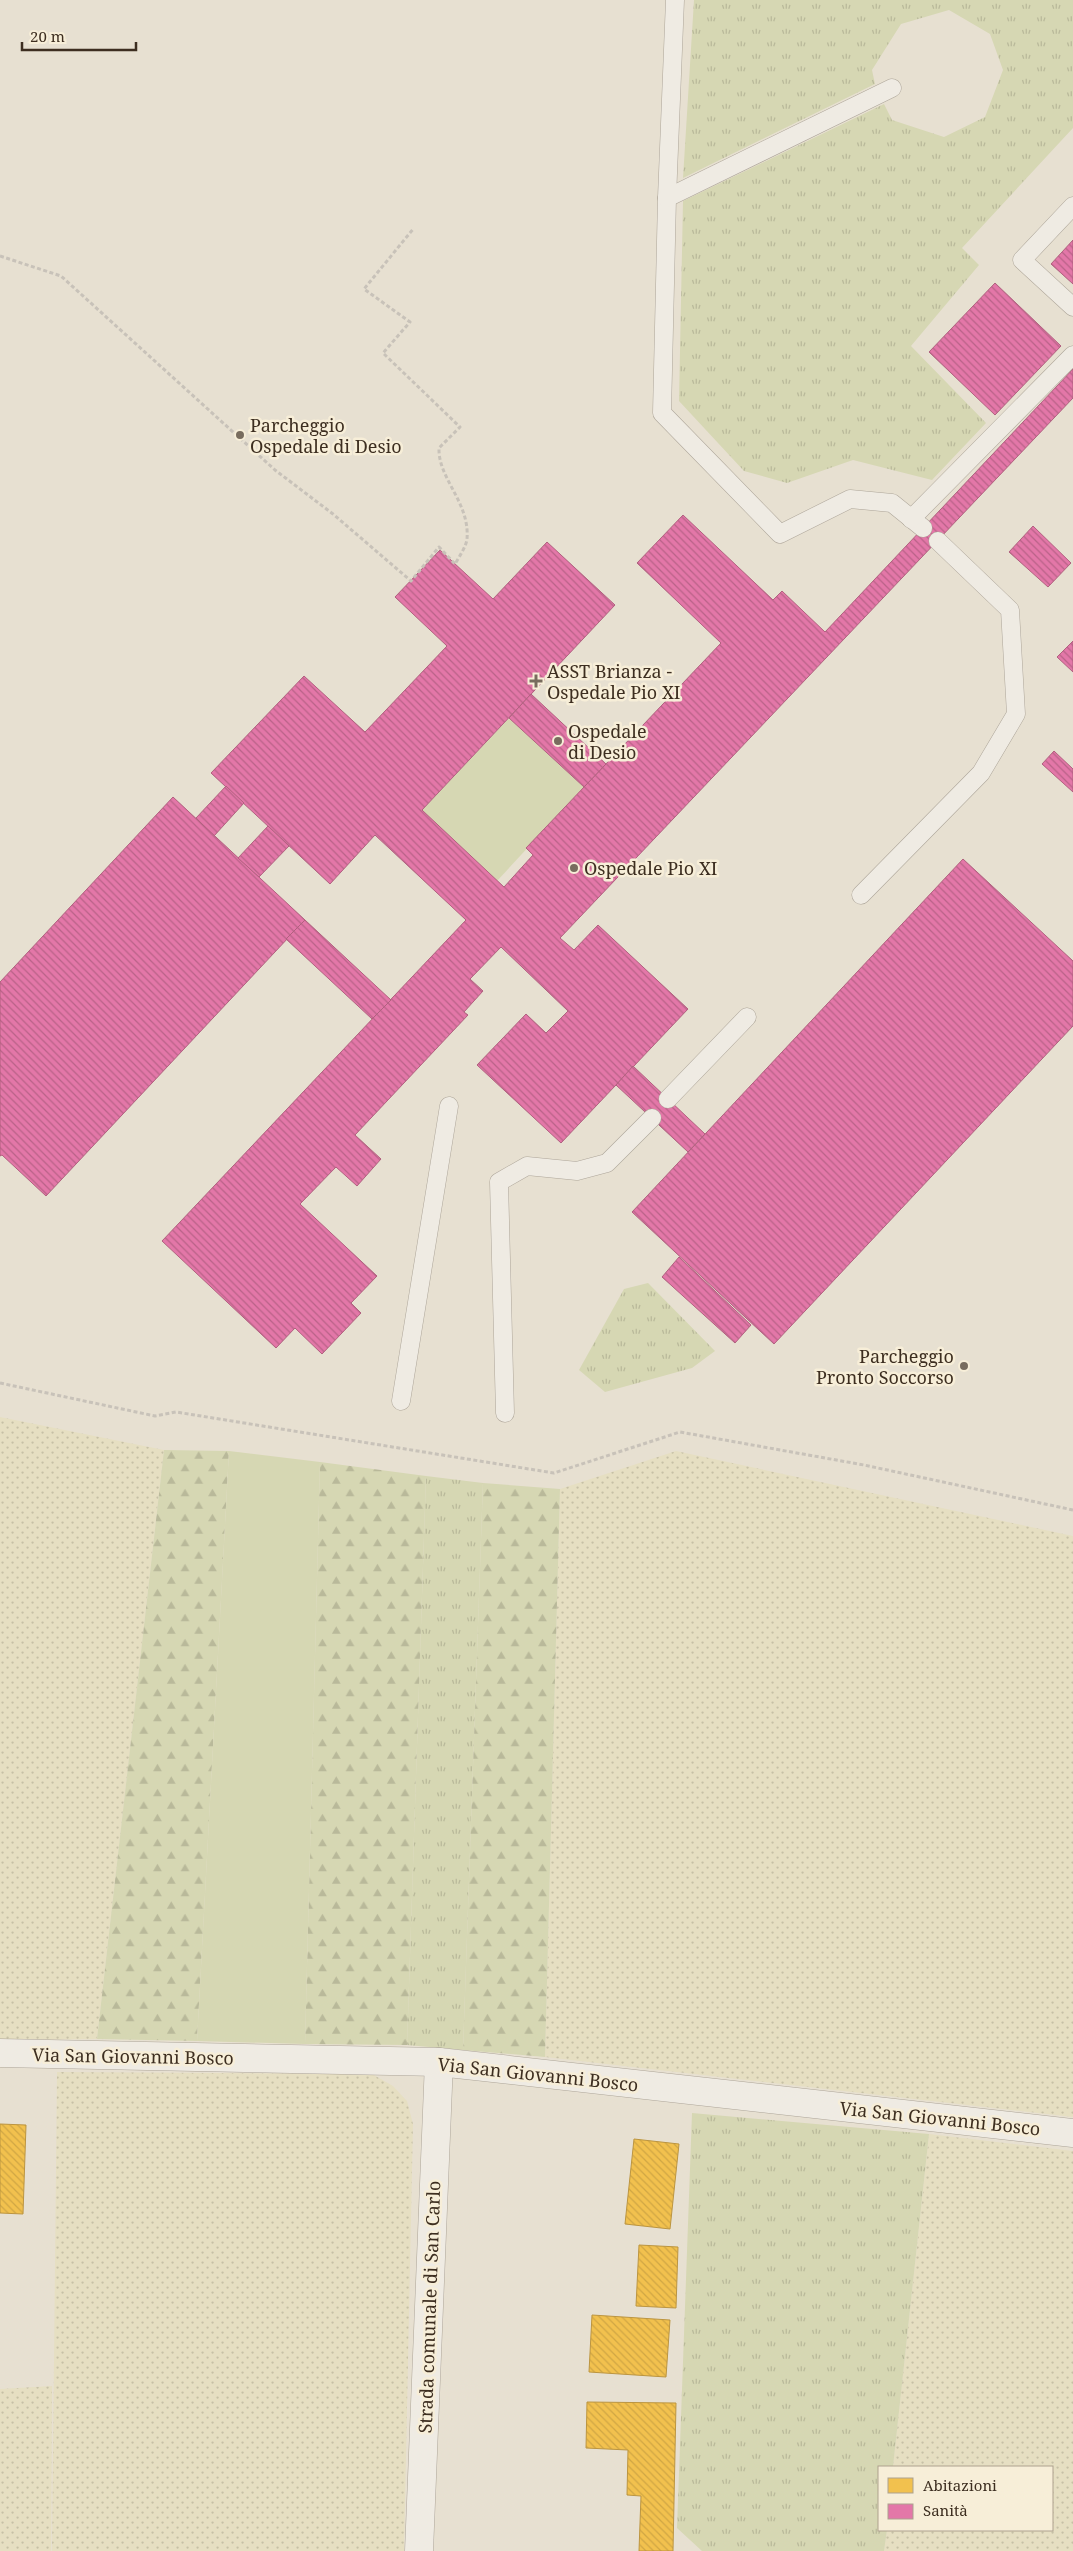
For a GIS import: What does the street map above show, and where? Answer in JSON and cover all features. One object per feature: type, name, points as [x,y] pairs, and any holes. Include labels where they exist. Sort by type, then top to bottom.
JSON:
[{"type":"street","name":"Via San Giovanni Bosco","points":[[0,2053],[439,2062],[1073,2133]]},
{"type":"street","name":"Strada comunale di San Carlo","points":[[419,2551],[439,2062]]},
{"type":"lane","points":[[675,0],[667,198],[662,413],[780,534],[850,499],[892,503],[917,523],[1073,355]]},
{"type":"lane","points":[[667,198],[892,88]]},
{"type":"lane","points":[[1073,206],[1022,260],[1073,307]]},
{"type":"lane","points":[[861,895],[981,773],[1016,714],[1010,610],[938,542]]},
{"type":"lane","points":[[668,1099],[747,1017]]},
{"type":"lane","points":[[401,1401],[449,1106]]},
{"type":"lane","points":[[505,1413],[499,1182],[527,1166],[577,1170],[607,1163],[652,1118]]},
{"type":"path","points":[[0,256],[61,276],[275,470],[333,514],[411,581],[439,547],[455,564],[467,541],[464,513],[438,460],[438,448],[460,427],[383,353],[410,322],[364,289],[414,228]]},
{"type":"path","points":[[0,1384],[155,1416],[176,1412],[554,1473],[680,1432],[864,1465],[1073,1510]]},
{"type":"shaded area","points":[[0,1417],[164,1450],[97,2039],[0,2040]]},
{"type":"shaded area","points":[[676,1451],[1073,1536],[1073,2117],[545,2057],[560,1489]]},
{"type":"shaded area","points":[[57,2072],[372,2074],[393,2086],[407,2101],[413,2124],[404,2551],[52,2551]]},
{"type":"shaded area","points":[[929,2134],[1073,2151],[1073,2551],[884,2551],[887,2531],[1053,2531],[1053,2466],[893,2466]]},
{"type":"shaded area","points":[[52,2386],[51,2551],[0,2551],[0,2389]]},
{"type":"green space","points":[[694,0],[1073,0],[1073,128],[962,248],[979,265],[911,346],[986,423],[932,480],[853,460],[787,483],[744,471],[679,401],[683,201],[884,104],[892,120],[944,137],[985,117],[1003,70],[990,34],[949,10],[901,24],[872,70],[875,84],[683,178]]},
{"type":"green space","points":[[509,718],[584,787],[497,881],[422,810]]},
{"type":"green space","points":[[648,1283],[715,1351],[692,1368],[605,1392],[579,1370],[624,1289]]},
{"type":"green space","points":[[164,1450],[229,1451],[197,2041],[97,2039]]},
{"type":"green space","points":[[229,1451],[320,1462],[305,2044],[197,2041]]},
{"type":"green space","points":[[320,1462],[426,1476],[407,2045],[305,2044]]},
{"type":"green space","points":[[426,1476],[483,1483],[463,2050],[407,2045]]},
{"type":"green space","points":[[483,1483],[560,1489],[545,2057],[463,2050]]},
{"type":"green space","points":[[692,2113],[929,2134],[893,2466],[878,2466],[878,2531],[887,2531],[884,2551],[702,2551],[677,2528]]},
{"type":"building: Abitazioni","points":[[0,2124],[26,2125],[23,2214],[0,2213]]},
{"type":"building: Abitazioni","points":[[634,2139],[679,2144],[670,2229],[625,2224]]},
{"type":"building: Abitazioni","points":[[639,2245],[678,2247],[676,2308],[636,2306]]},
{"type":"building: Abitazioni","points":[[592,2315],[670,2320],[666,2377],[589,2372]]},
{"type":"building: Abitazioni","points":[[587,2402],[676,2403],[673,2551],[639,2551],[641,2496],[627,2495],[628,2450],[586,2448]]},
{"type":"building: Sanità","points":[[1073,240],[1073,284],[1051,264]]},
{"type":"building: Sanità","points":[[995,283],[1061,346],[995,415],[929,352]]},
{"type":"building: Sanità","name":"Ospedale Pio XI","points":[[1073,369],[1073,398],[560,938],[574,950],[598,925],[688,1009],[561,1143],[477,1065],[526,1014],[546,1033],[568,1011],[501,947],[470,979],[483,991],[464,1012],[468,1015],[355,1135],[381,1159],[357,1186],[336,1167],[300,1204],[377,1276],[351,1303],[361,1313],[322,1354],[295,1328],[276,1348],[162,1241],[466,920],[375,835],[330,884],[211,773],[304,676],[365,732],[447,646],[395,597],[440,550],[493,599],[547,542],[615,605],[422,810],[504,887],[533,855],[526,848],[721,643],[637,563],[683,515],[773,600],[782,591],[825,632]]},
{"type":"building: Sanità","points":[[1033,526],[1071,563],[1048,587],[1009,552]]},
{"type":"building: Sanità","points":[[1073,641],[1073,672],[1057,657]]},
{"type":"building: Sanità","name":"Ospedale di Desio","points":[[531,694],[606,764],[584,787],[509,718]]},
{"type":"building: Sanità","points":[[1054,751],[1073,769],[1073,792],[1042,764]]},
{"type":"building: Sanità","points":[[226,786],[244,803],[214,836],[196,818]]},
{"type":"building: Sanità","points":[[173,797],[305,920],[46,1196],[2,1155],[0,1156],[0,982]]},
{"type":"building: Sanità","points":[[268,826],[289,846],[259,877],[238,858]]},
{"type":"building: Sanità","points":[[963,859],[1073,961],[1073,1026],[774,1344],[632,1212]]},
{"type":"building: Sanità","points":[[305,920],[391,1000],[372,1019],[286,939]]},
{"type":"building: Sanità","points":[[633,1066],[705,1134],[688,1152],[616,1085]]},
{"type":"building: Sanità","points":[[679,1257],[751,1325],[735,1343],[662,1277]]},
{"type":"place","name":"Parcheggio Ospedale di Desio","points":[[240,435]]},
{"type":"place","name":"ASST Brianza - Ospedale Pio XI","points":[[536,681]]},
{"type":"place","name":"Ospedale di Desio","points":[[558,741]]},
{"type":"place","name":"Ospedale Pio XI","points":[[574,868]]},
{"type":"place","name":"Parcheggio Pronto Soccorso","points":[[964,1366]]}]
